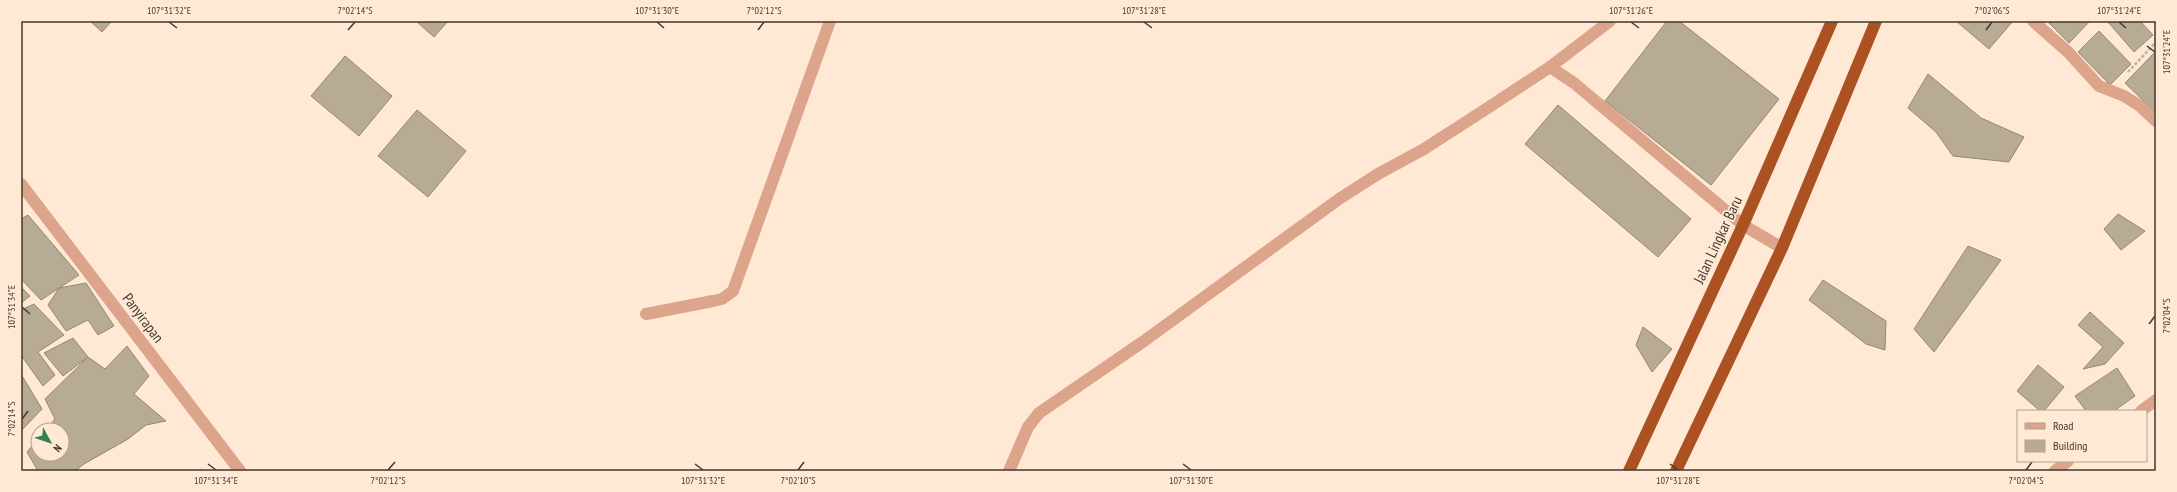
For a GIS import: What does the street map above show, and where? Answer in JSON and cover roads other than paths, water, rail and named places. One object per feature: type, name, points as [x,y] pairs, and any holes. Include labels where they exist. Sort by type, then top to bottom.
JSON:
[{"type":"highway","name":"Jalan Lingkar Baru","points":[[1629,471],[1743,225],[1832,21]]},
{"type":"highway","points":[[1676,471],[1782,248],[1876,21]]},
{"type":"street","points":[[646,314],[722,299],[733,292],[830,21]]},
{"type":"street","points":[[1009,471],[1028,427],[1039,413],[1144,341],[1339,199],[1378,174],[1424,149],[1550,68],[1610,21]]},
{"type":"street","points":[[2033,21],[2068,52],[2099,86],[2124,96],[2140,106],[2156,121]]},
{"type":"street","points":[[1550,68],[1574,83],[1743,225],[1782,248]]},
{"type":"street","name":"Panyirapan","points":[[21,184],[240,471]]},
{"type":"street","points":[[2142,410],[2156,400]]},
{"type":"street","points":[[2055,471],[2067,462]]}]
